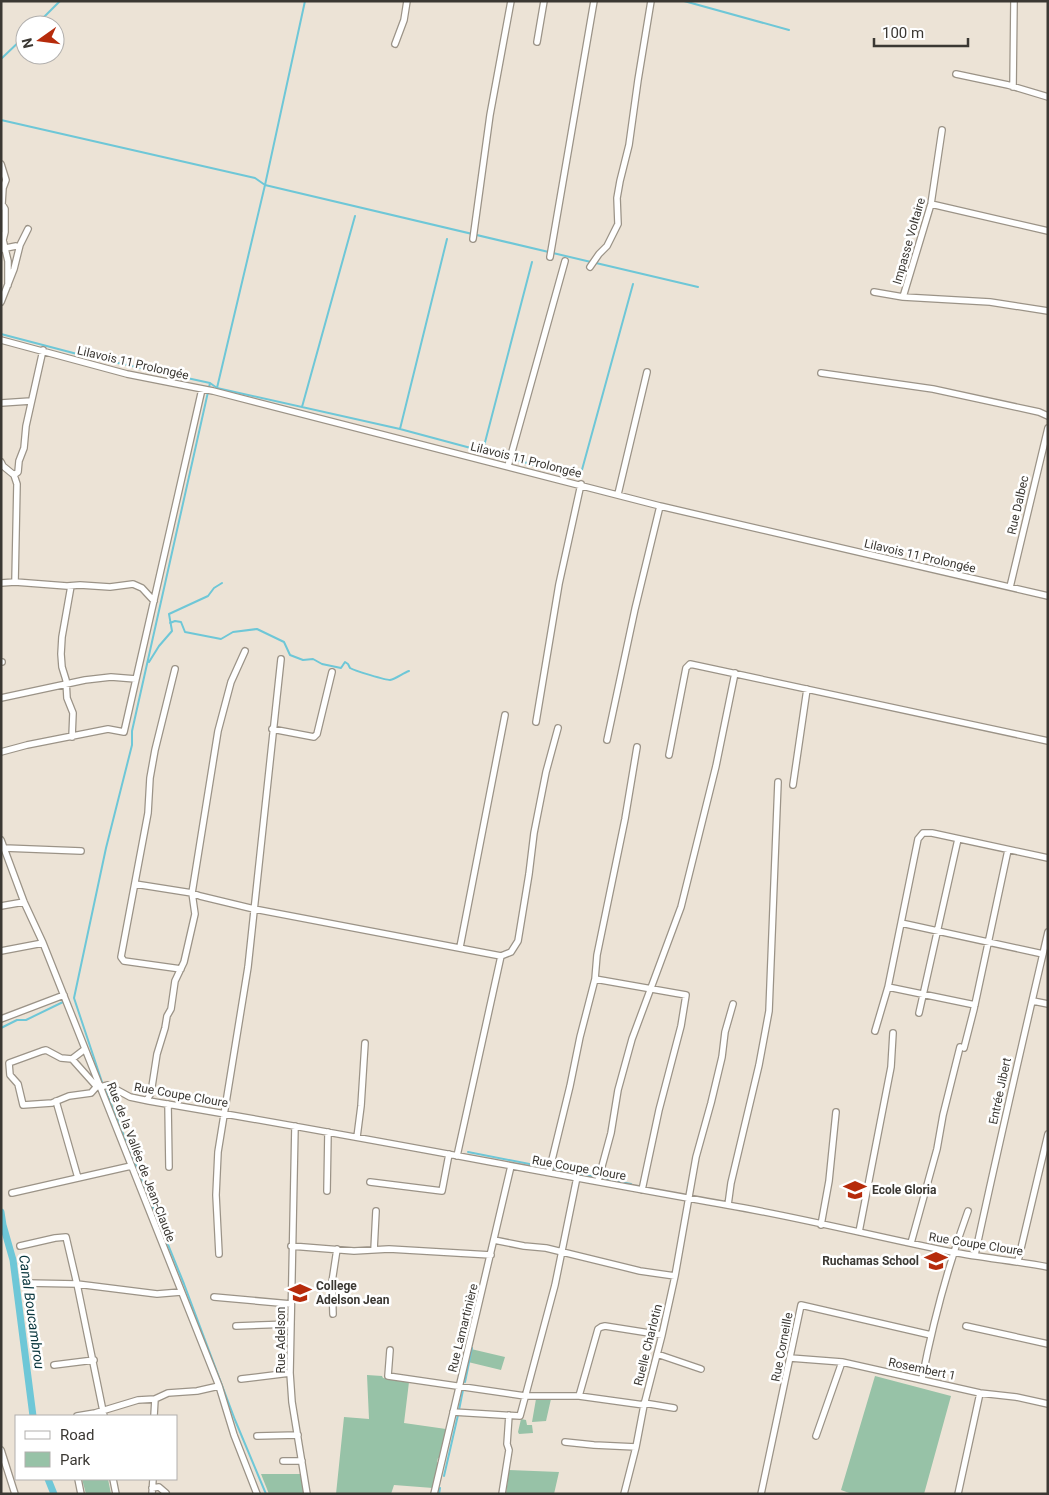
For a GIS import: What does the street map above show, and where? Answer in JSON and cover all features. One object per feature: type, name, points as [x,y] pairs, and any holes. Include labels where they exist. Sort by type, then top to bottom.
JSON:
[{"type":"street","points":[[395,44],[404,20],[408,1]]},
{"type":"street","points":[[473,239],[490,115],[510,1]]},
{"type":"street","points":[[537,42],[544,1]]},
{"type":"street","points":[[550,257],[594,1]]},
{"type":"street","points":[[590,266],[607,246],[618,224],[620,181],[629,145],[651,1]]},
{"type":"street","points":[[1013,87],[1014,1]]},
{"type":"street","points":[[956,74],[1048,97]]},
{"type":"street","name":"Impasse Voltaire","points":[[903,297],[931,204],[942,130]]},
{"type":"street","points":[[1,164],[6,180],[2,195],[5,232],[3,249],[8,261],[8,285]]},
{"type":"street","points":[[931,204],[1048,232]]},
{"type":"street","points":[[1,302],[19,248],[28,229]]},
{"type":"street","points":[[3,249],[16,246],[19,248]]},
{"type":"street","points":[[508,466],[565,261]]},
{"type":"street","points":[[874,292],[903,297],[990,302],[1048,311]]},
{"type":"street","name":"Lilavois 11 Prolongée","points":[[1,340],[127,374],[213,391],[581,484],[660,506],[1047,596]]},
{"type":"street","points":[[14,475],[18,472],[18,461],[24,448],[26,426],[43,350]]},
{"type":"street","points":[[618,494],[647,372]]},
{"type":"street","points":[[821,373],[933,389],[1039,412],[1048,416]]},
{"type":"street","points":[[1,752],[26,745],[108,729],[124,732],[202,389]]},
{"type":"street","points":[[1,403],[31,401]]},
{"type":"street","name":"Rue Dalbec","points":[[1010,587],[1048,428]]},
{"type":"street","points":[[1,462],[14,475],[17,484],[16,582]]},
{"type":"street","points":[[536,722],[559,584],[581,484]]},
{"type":"street","points":[[607,740],[660,506]]},
{"type":"street","points":[[1,583],[16,582],[110,587],[132,584],[142,588],[154,601]]},
{"type":"street","points":[[71,586],[61,654],[67,698],[73,713],[72,737]]},
{"type":"street","points":[[1047,596],[1048,588]]},
{"type":"street","points":[[147,1100],[151,1094],[157,1054],[167,1016],[171,1009],[175,981],[181,969],[195,914],[192,893],[218,731],[231,682],[245,651]]},
{"type":"street","points":[[219,1254],[216,1195],[218,1152],[248,967],[280,659]]},
{"type":"street","points":[[669,755],[687,666],[694,664],[1048,741]]},
{"type":"street","points":[[175,669],[155,750],[150,778],[148,813],[122,959],[152,966],[181,969]]},
{"type":"street","points":[[272,729],[314,736],[317,734],[332,672]]},
{"type":"street","points":[[598,1181],[611,1133],[620,1082],[632,1039],[681,907],[716,766],[735,673]]},
{"type":"street","points":[[1,698],[99,678],[136,679]]},
{"type":"street","points":[[793,785],[807,689]]},
{"type":"street","points":[[460,947],[505,714]]},
{"type":"street","points":[[135,884],[192,893],[254,909],[501,956],[511,952],[518,941],[536,824],[546,772],[558,728]]},
{"type":"street","points":[[549,1172],[595,979],[597,955],[625,819],[637,747]]},
{"type":"street","points":[[728,1205],[731,1183],[760,1065],[769,1012],[778,782]]},
{"type":"street","points":[[875,1031],[888,987],[906,894],[918,840],[921,835],[932,833],[1048,858]]},
{"type":"street","points":[[919,1012],[958,838]]},
{"type":"street","name":"Rue de la Vallée de Jean-Claude","points":[[1,840],[24,902],[43,943],[101,1086],[218,1386],[257,1494]]},
{"type":"street","points":[[4,848],[81,851]]},
{"type":"street","points":[[911,1243],[937,1149],[943,1115],[975,1005],[1008,850]]},
{"type":"street","points":[[1,906],[24,902]]},
{"type":"street","points":[[901,923],[1043,954]]},
{"type":"street","name":"Entrée Jibert","points":[[975,1255],[1017,1061],[1048,932]]},
{"type":"street","points":[[1,951],[43,943]]},
{"type":"street","points":[[457,1156],[501,956]]},
{"type":"street","points":[[595,979],[650,990],[686,994],[681,1026],[659,1110],[642,1190]]},
{"type":"street","points":[[888,987],[975,1005]]},
{"type":"street","points":[[1,1018],[64,995]]},
{"type":"street","points":[[1033,1000],[1048,1004]]},
{"type":"street","name":"Ruelle Charlotin","points":[[624,1494],[675,1276],[696,1157],[711,1103],[722,1057],[725,1032],[733,1004]]},
{"type":"street","points":[[858,1232],[891,1067],[893,1033]]},
{"type":"street","points":[[357,1137],[362,1106],[365,1043]]},
{"type":"street","points":[[72,1059],[85,1049]]},
{"type":"street","points":[[46,1050],[54,1056],[72,1059],[101,1086],[91,1093],[69,1096],[39,1105],[23,1105],[18,1084],[10,1075],[9,1063],[46,1050]]},
{"type":"street","name":"Rue Coupe Cloure","points":[[101,1086],[130,1097],[577,1177],[689,1200],[728,1205],[953,1252],[1048,1267]]},
{"type":"street","points":[[56,1101],[78,1178]]},
{"type":"street","points":[[168,1104],[170,1167]]},
{"type":"street","points":[[821,1225],[829,1182],[836,1112]]},
{"type":"street","name":"Rue Adelson","points":[[295,1126],[291,1246],[290,1373],[292,1402],[307,1494]]},
{"type":"street","points":[[328,1132],[328,1191]]},
{"type":"street","points":[[1018,1261],[1048,1134]]},
{"type":"street","points":[[370,1182],[442,1191],[449,1154]]},
{"type":"street","points":[[12,1194],[132,1166]]},
{"type":"street","name":"Rue Lamartinière","points":[[434,1494],[457,1413],[459,1386],[511,1166]]},
{"type":"street","points":[[457,1413],[520,1416],[556,1286],[577,1177]]},
{"type":"street","points":[[374,1250],[376,1211]]},
{"type":"street","points":[[922,1379],[931,1335],[953,1252],[968,1211]]},
{"type":"street","points":[[20,1246],[66,1237],[94,1360],[104,1414]]},
{"type":"street","points":[[494,1240],[546,1248],[640,1271],[675,1276]]},
{"type":"street","points":[[291,1246],[337,1250],[388,1249],[491,1255]]},
{"type":"street","points":[[333,1314],[332,1282],[337,1250]]},
{"type":"street","points":[[26,1282],[77,1284],[157,1294],[181,1292]]},
{"type":"street","points":[[214,1297],[291,1304]]},
{"type":"street","name":"Rue Corneille","points":[[761,1494],[800,1305],[931,1335]]},
{"type":"street","points":[[236,1326],[291,1324]]},
{"type":"street","points":[[579,1396],[588,1361],[601,1326],[662,1335]]},
{"type":"street","points":[[966,1326],[1048,1344]]},
{"type":"street","points":[[390,1350],[388,1376],[526,1396],[579,1396],[674,1408]]},
{"type":"street","points":[[657,1354],[701,1369]]},
{"type":"street","name":"Rosembert 1","points":[[790,1358],[842,1362],[980,1393],[1016,1397],[1048,1404]]},
{"type":"street","points":[[54,1365],[94,1360]]},
{"type":"street","points":[[816,1436],[842,1362]]},
{"type":"street","points":[[241,1379],[290,1373]]},
{"type":"street","points":[[90,1415],[104,1414],[138,1400],[155,1399],[168,1393],[197,1391],[218,1386]]},
{"type":"street","points":[[958,1494],[980,1393]]},
{"type":"street","points":[[154,1415],[155,1399]]},
{"type":"street","points":[[502,1494],[509,1450],[507,1444],[509,1415]]},
{"type":"street","points":[[257,1436],[298,1436]]},
{"type":"street","points":[[565,1442],[636,1447]]},
{"type":"street","points":[[1,1450],[15,1494]]},
{"type":"street","points":[[283,1460],[302,1461]]},
{"type":"street","points":[[78,1480],[81,1494]]},
{"type":"street","points":[[113,1480],[116,1494]]},
{"type":"street","points":[[152,1491],[159,1487],[166,1493]]},
{"type":"green space","points":[[471,1349],[505,1357],[501,1370],[468,1362]]},
{"type":"green space","points":[[367,1375],[409,1382],[404,1423],[446,1429],[440,1458],[438,1458],[437,1462],[439,1463],[433,1488],[394,1485],[391,1494],[336,1494],[344,1417],[369,1419]]},
{"type":"green space","points":[[875,1376],[951,1396],[924,1494],[852,1494],[841,1490]]},
{"type":"green space","points":[[536,1399],[551,1399],[546,1421],[532,1422]]},
{"type":"green space","points":[[521,1419],[526,1420],[527,1425],[532,1425],[533,1433],[519,1434]]},
{"type":"green space","points":[[509,1470],[559,1472],[554,1494],[506,1494]]},
{"type":"green space","points":[[261,1474],[301,1474],[304,1494],[269,1494]]},
{"type":"green space","points":[[82,1480],[108,1480],[111,1494],[86,1494]]},
{"type":"waterway","points":[[46,15],[60,1]]},
{"type":"waterway","points":[[217,388],[265,185],[305,1]]},
{"type":"waterway","points":[[684,1],[789,30]]},
{"type":"waterway","points":[[1,59],[15,46]]},
{"type":"waterway","points":[[1,120],[255,178],[265,185],[591,262]]},
{"type":"waterway","points":[[302,407],[355,216]]},
{"type":"waterway","points":[[400,429],[447,239]]},
{"type":"waterway","points":[[483,450],[532,262]]},
{"type":"waterway","points":[[596,263],[698,287]]},
{"type":"waterway","points":[[512,459],[580,477],[633,284]]},
{"type":"waterway","points":[[1,334],[81,355],[210,383],[217,388],[400,429],[508,458]]},
{"type":"waterway","points":[[210,383],[132,731],[132,745],[106,848],[74,998],[102,1082],[266,1494]]},
{"type":"waterway","points":[[149,662],[159,646],[172,631],[169,614],[208,596],[214,588],[222,583]]},
{"type":"waterway","points":[[170,623],[175,621],[181,622],[185,632],[221,639],[233,632],[257,629],[284,642],[290,655],[303,660],[313,659],[322,664],[341,668],[345,662],[350,668],[387,680],[409,671]]},
{"type":"waterway","points":[[1,1028],[17,1020],[26,1020],[63,1002]]},
{"type":"waterway","points":[[468,1152],[631,1184]]},
{"type":"waterway","name":"Canal Boucambrou","points":[[1,1212],[13,1260],[33,1415]]},
{"type":"waterway","points":[[465,1382],[472,1348]]},
{"type":"waterway","points":[[459,1410],[463,1390]]},
{"type":"waterway","points":[[444,1476],[458,1415]]},
{"type":"waterway","name":"Canal Boucambrou","points":[[48,1480],[54,1494]]},
{"type":"waterway","points":[[439,1494],[440,1488]]},
{"type":"place","name":"Ecole Gloria","points":[[855,1190]]},
{"type":"place","name":"Ruchamas School","points":[[936,1261]]},
{"type":"place","name":"College Adelson Jean","points":[[300,1293]]}]
